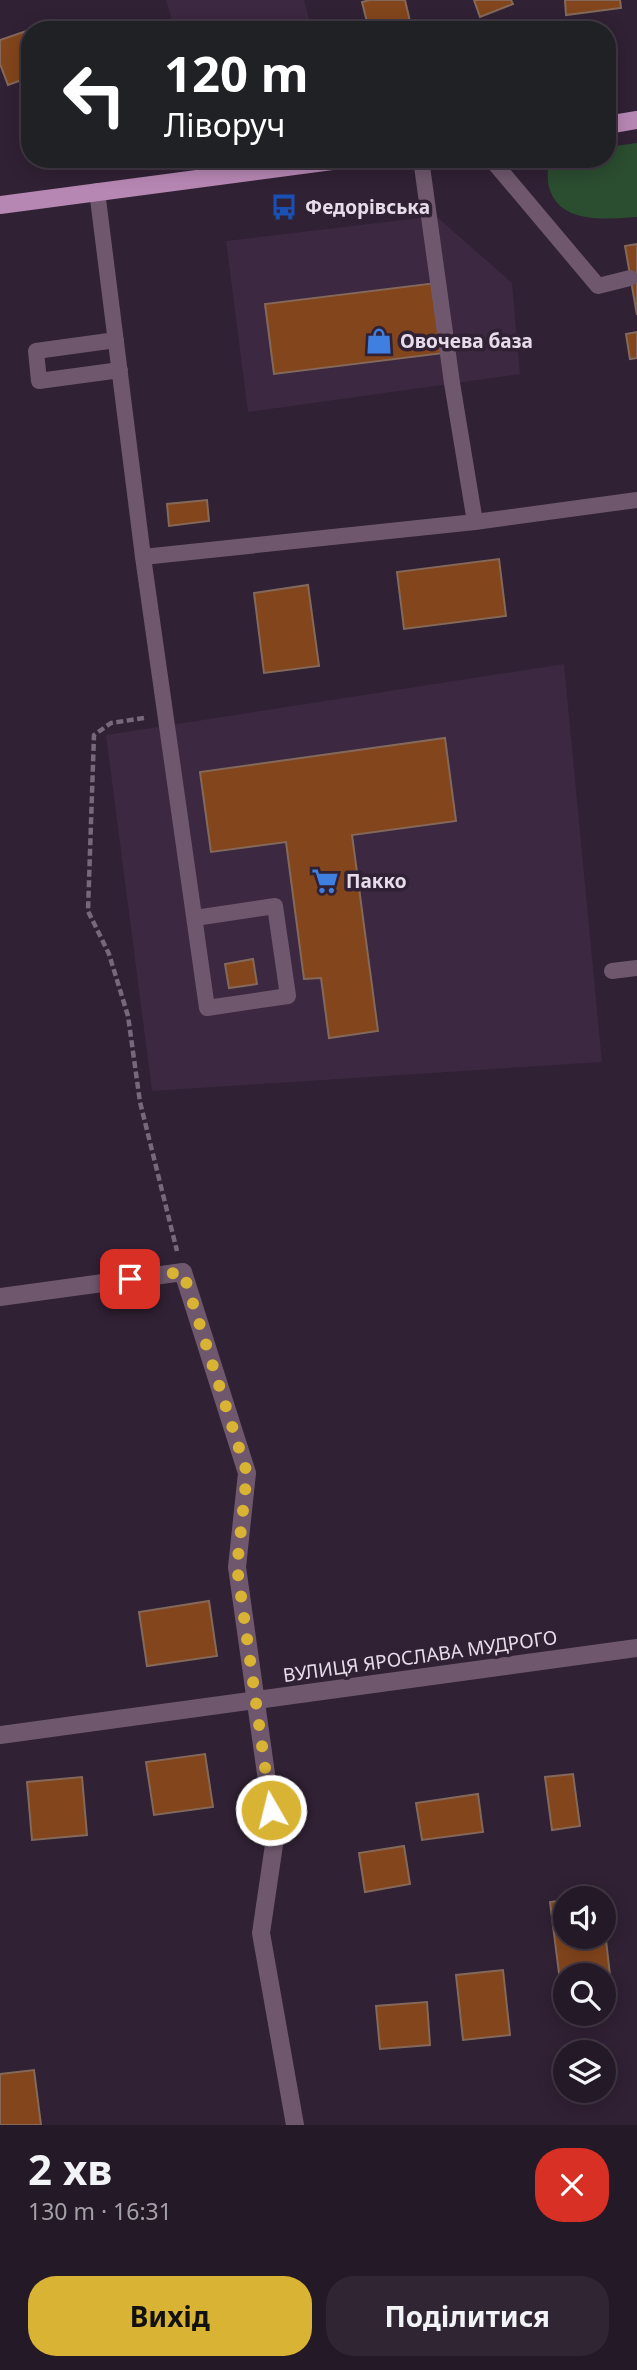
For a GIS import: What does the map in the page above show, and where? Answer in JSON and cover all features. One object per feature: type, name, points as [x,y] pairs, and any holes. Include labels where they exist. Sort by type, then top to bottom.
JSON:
[{"type":"main road","points":[[616,123],[637,120]]},
{"type":"main road","points":[[0,205],[97,191],[211,168]]},
{"type":"street","points":[[0,1297],[183,1272],[247,1473],[237,1567],[275,1838],[261,1933],[295,2125]]},
{"type":"street","name":"ВУЛИЦЯ ЯРОСЛАВА МУДРОГО","points":[[0,1735],[637,1648]]},
{"type":"lane","points":[[422,168],[452,383],[475,522]]},
{"type":"lane","points":[[499,168],[598,286],[630,278]]},
{"type":"lane","points":[[97,191],[143,557],[207,1008],[288,996],[275,906],[195,918]]},
{"type":"lane","points":[[116,340],[36,351],[39,381],[120,370]]},
{"type":"lane","points":[[143,557],[475,522],[637,500]]},
{"type":"lane","points":[[612,971],[637,968]]},
{"type":"path","points":[[165,715],[111,723],[94,735],[89,911],[109,954],[128,1016],[140,1102],[183,1272]]},
{"type":"shaded area","points":[[166,0],[304,0],[310,21],[172,21]]},
{"type":"shaded area","points":[[436,216],[512,283],[520,374],[248,412],[226,241]]},
{"type":"shaded area","points":[[564,664],[602,1062],[152,1091],[106,735]]},
{"type":"green space","points":[[637,143],[637,217],[586,217],[563,208],[554,199],[549,187],[548,168],[616,168],[616,146]]},
{"type":"building","points":[[405,0],[410,21],[367,21],[362,2]]},
{"type":"building","points":[[474,0],[511,0],[513,4],[480,17]]},
{"type":"building","points":[[565,0],[620,0],[621,8],[566,15]]},
{"type":"building","points":[[21,33],[21,80],[8,85],[0,64],[0,40]]},
{"type":"building","points":[[637,244],[637,315],[625,246]]},
{"type":"building","points":[[436,283],[444,353],[274,374],[265,304]]},
{"type":"building","points":[[637,332],[637,358],[630,359],[626,334]]},
{"type":"building","points":[[207,500],[209,521],[169,526],[167,504]]},
{"type":"building","points":[[499,559],[506,616],[404,629],[397,572]]},
{"type":"building","points":[[308,585],[319,666],[264,673],[254,593]]},
{"type":"building","name":"Пакко","points":[[445,738],[456,821],[352,835],[378,1031],[329,1038],[321,978],[304,979],[286,842],[211,852],[200,772]]},
{"type":"building","points":[[253,959],[257,984],[229,988],[225,964]]},
{"type":"building","points":[[209,1601],[217,1656],[147,1666],[139,1612]]},
{"type":"building","points":[[205,1754],[213,1807],[154,1815],[146,1762]]},
{"type":"building","points":[[573,1774],[580,1826],[552,1830],[545,1777]]},
{"type":"building","points":[[82,1777],[87,1835],[32,1840],[27,1782]]},
{"type":"building","points":[[478,1794],[483,1832],[422,1840],[416,1803]]},
{"type":"building","points":[[404,1846],[410,1884],[365,1892],[359,1853]]},
{"type":"building","points":[[550,1902],[553,1902],[553,1926]]},
{"type":"building","points":[[556,1949],[607,1949],[609,1963],[558,1963]]},
{"type":"building","points":[[503,1970],[510,2035],[463,2040],[456,1975]]},
{"type":"building","points":[[427,2002],[430,2045],[380,2049],[376,2006]]},
{"type":"building","points":[[34,2070],[41,2125],[0,2125],[0,2074]]},
{"type":"place","name":"Федорівська","points":[[284,207]]},
{"type":"place","name":"Овочева база","points":[[379,341]]},
{"type":"place","name":"Пакко","points":[[325,881]]},
{"type":"route","points":[[130,1279],[183,1272],[247,1473],[237,1567],[271,1810]]}]
